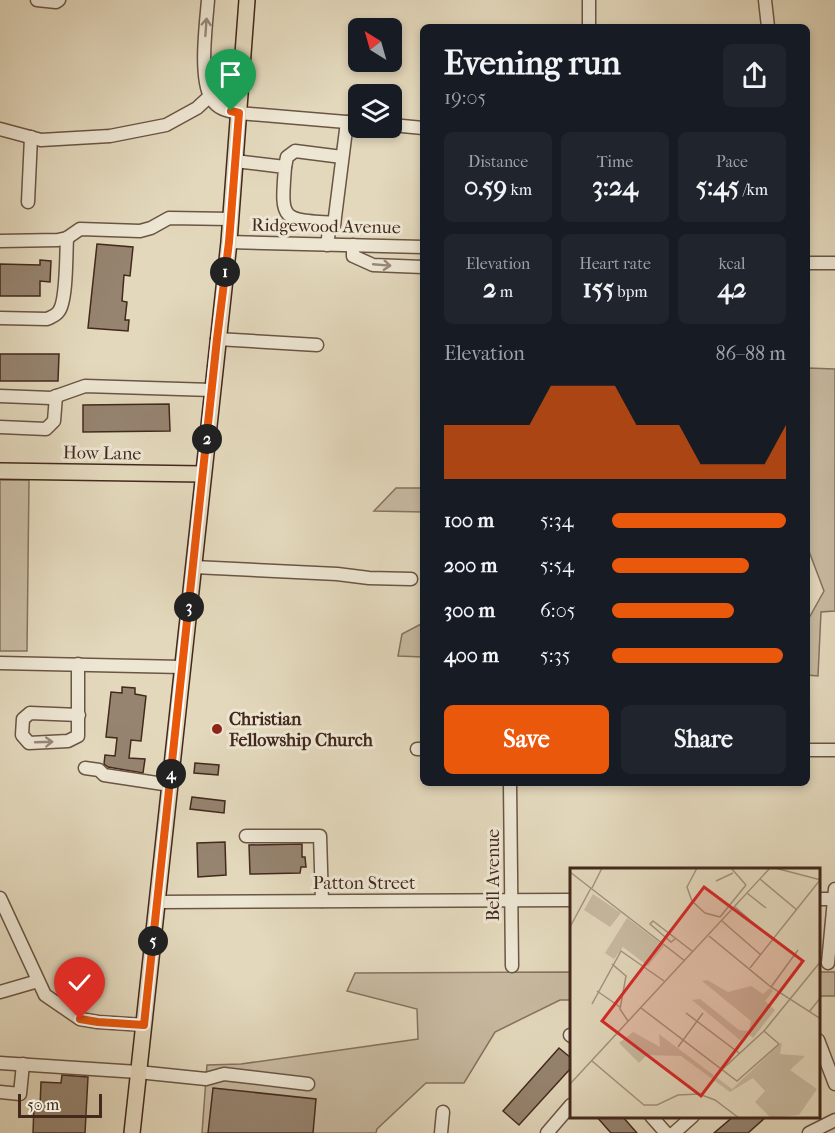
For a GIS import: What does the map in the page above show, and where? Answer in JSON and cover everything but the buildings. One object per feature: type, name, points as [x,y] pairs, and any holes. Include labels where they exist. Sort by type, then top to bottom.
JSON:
[{"type":"main road","points":[[132,1133],[229,242],[247,0]]},
{"type":"main road","name":"How Lane","points":[[0,471],[203,474]]},
{"type":"street","points":[[37,0],[56,2],[59,0]]},
{"type":"street","points":[[208,0],[204,64],[210,96],[224,110],[348,123]]},
{"type":"street","points":[[589,24],[590,0]]},
{"type":"street","points":[[765,0],[768,24]]},
{"type":"street","points":[[0,129],[41,140],[110,136],[166,125],[196,108],[210,96]]},
{"type":"street","points":[[402,126],[420,128]]},
{"type":"street","points":[[28,202],[32,137]]},
{"type":"street","points":[[332,245],[337,232],[334,224],[342,157],[348,138]]},
{"type":"street","points":[[334,224],[293,220],[286,213],[282,203],[285,167],[287,157],[295,151],[342,157]]},
{"type":"street","points":[[235,161],[285,167]]},
{"type":"street","points":[[0,241],[58,240],[80,229],[140,231],[169,218],[231,219]]},
{"type":"street","points":[[0,318],[47,319],[59,312],[63,301],[67,237]]},
{"type":"street","name":"Ridgewood Avenue","points":[[229,242],[420,247]]},
{"type":"street","points":[[353,245],[353,256],[373,265],[420,267]]},
{"type":"street","points":[[810,263],[835,263]]},
{"type":"street","points":[[217,339],[317,345]]},
{"type":"street","points":[[0,396],[51,398],[85,386],[212,390]]},
{"type":"street","points":[[0,427],[46,429],[54,421],[56,396]]},
{"type":"street","points":[[194,567],[411,579]]},
{"type":"street","points":[[0,663],[182,667]]},
{"type":"street","points":[[78,664],[79,715],[78,736],[68,741],[29,743],[22,735],[23,719],[30,713],[79,715]]},
{"type":"street","points":[[810,750],[835,750]]},
{"type":"street","points":[[85,768],[99,770],[104,775],[170,785]]},
{"type":"street","name":"Bell Avenue","points":[[510,786],[512,966]]},
{"type":"street","points":[[246,836],[320,836],[322,901]]},
{"type":"street","points":[[820,899],[835,896],[828,963]]},
{"type":"street","points":[[0,898],[45,995],[80,1019],[144,1025]]},
{"type":"street","name":"Patton Street","points":[[157,902],[570,900]]},
{"type":"street","points":[[0,992],[38,981]]},
{"type":"street","points":[[820,1043],[835,1084]]},
{"type":"street","points":[[0,1063],[206,1079],[224,1074],[308,1084]]},
{"type":"street","points":[[0,1092],[20,1094],[23,1064]]},
{"type":"street","points":[[547,1133],[570,1107]]},
{"type":"street","points":[[441,1133],[443,1112]]},
{"type":"street","points":[[653,1118],[666,1133]]},
{"type":"street","points":[[674,1133],[691,1118]]},
{"type":"street","points":[[809,1133],[835,1120]]},
{"type":"shaded area","points":[[810,368],[835,369],[835,611],[821,612],[818,676],[810,675],[810,616],[824,591],[810,554]]},
{"type":"shaded area","points":[[0,480],[29,480],[27,651],[0,651]]},
{"type":"shaded area","points":[[396,488],[420,488],[420,512],[374,511]]},
{"type":"shaded area","points":[[420,625],[420,657],[398,656],[402,634]]},
{"type":"shaded area","points":[[570,972],[570,1000],[560,1000],[495,1032],[464,1083],[426,1083],[377,1129],[376,1133],[202,1133],[207,1065],[241,1064],[418,1039],[417,1009],[347,991],[355,973]]},
{"type":"shaded area","points":[[820,972],[835,972],[835,996],[820,996]]},
{"type":"place","name":"Christian Fellowship Church","points":[[217,729]]},
{"type":"route","points":[[80,1019],[144,1025],[229,242],[239,113],[231,111]]}]
